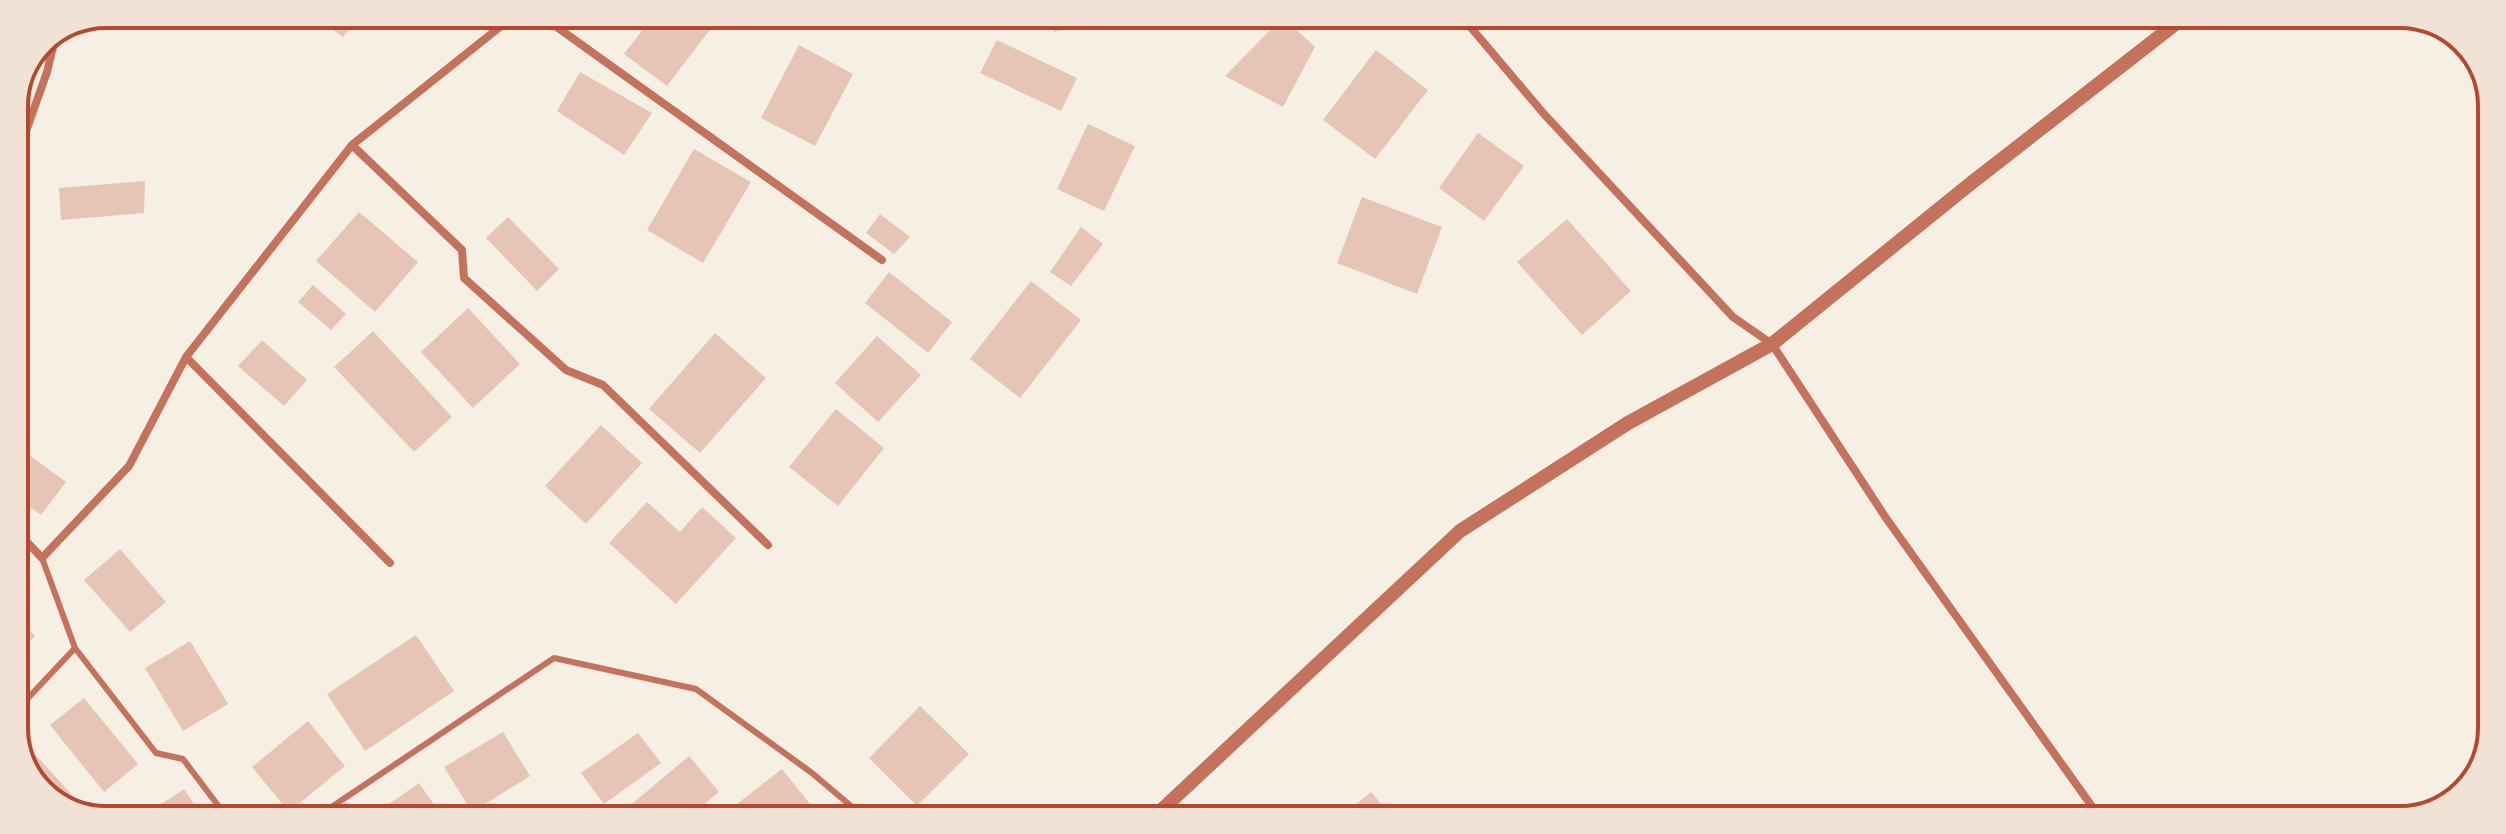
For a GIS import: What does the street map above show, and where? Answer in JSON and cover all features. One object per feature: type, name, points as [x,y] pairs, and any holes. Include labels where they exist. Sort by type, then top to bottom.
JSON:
[{"type":"street","points":[[28,543],[42,558],[129,466],[186,357],[352,145],[499,28]]},
{"type":"street","points":[[558,28],[882,260]]},
{"type":"street","points":[[1471,28],[1544,114],[1733,317],[1772,344],[1886,518],[2092,806]]},
{"type":"street","points":[[1166,806],[1460,531],[1628,423],[1772,344],[2170,28]]},
{"type":"street","points":[[28,126],[52,50]]},
{"type":"street","points":[[352,145],[462,250],[464,278],[566,370],[603,385],[768,545]]},
{"type":"street","points":[[186,357],[390,563]]},
{"type":"lane","points":[[42,558],[75,648],[156,753],[183,759],[218,806]]},
{"type":"lane","points":[[28,698],[75,648]]},
{"type":"lane","points":[[333,806],[554,658],[696,689],[812,773],[851,806]]},
{"type":"building","points":[[331,28],[350,28],[343,37]]},
{"type":"building","points":[[644,28],[711,28],[667,86],[624,54]]},
{"type":"building","points":[[1054,28],[1075,28],[1054,32]]},
{"type":"building","points":[[1272,28],[1295,28],[1315,47],[1283,107],[1225,76]]},
{"type":"building","points":[[997,40],[1077,78],[1061,111],[980,73]]},
{"type":"building","points":[[799,45],[853,74],[815,146],[761,118]]},
{"type":"building","points":[[1376,50],[1428,90],[1375,159],[1323,120]]},
{"type":"building","points":[[580,72],[652,113],[624,155],[557,111]]},
{"type":"building","points":[[1088,124],[1135,146],[1104,211],[1057,189]]},
{"type":"building","points":[[1478,133],[1524,166],[1484,221],[1439,188]]},
{"type":"building","points":[[694,149],[751,182],[703,263],[647,230]]},
{"type":"building","points":[[145,181],[144,213],[61,220],[59,188]]},
{"type":"building","points":[[1362,197],[1442,227],[1417,294],[1337,263]]},
{"type":"building","points":[[359,212],[418,262],[375,312],[316,261]]},
{"type":"building","points":[[880,214],[910,237],[894,254],[866,233]]},
{"type":"building","points":[[508,217],[559,269],[537,291],[486,238]]},
{"type":"building","points":[[1567,219],[1631,291],[1582,335],[1517,262]]},
{"type":"building","points":[[1081,227],[1103,244],[1071,286],[1050,272]]},
{"type":"building","points":[[889,272],[952,322],[928,353],[865,303]]},
{"type":"building","points":[[1031,281],[1081,320],[1020,398],[970,359]]},
{"type":"building","points":[[313,285],[346,314],[331,330],[298,302]]},
{"type":"building","points":[[468,308],[520,364],[473,408],[421,352]]},
{"type":"building","points":[[373,331],[452,417],[414,452],[334,367]]},
{"type":"building","points":[[715,333],[766,378],[700,453],[649,409]]},
{"type":"building","points":[[877,336],[921,375],[878,422],[835,383]]},
{"type":"building","points":[[262,340],[307,380],[284,406],[238,366]]},
{"type":"building","points":[[836,409],[884,448],[838,506],[789,467]]},
{"type":"building","points":[[601,425],[642,463],[586,524],[545,486]]},
{"type":"building","points":[[28,454],[66,482],[41,515],[28,505]]},
{"type":"building","points":[[647,502],[680,532],[702,507],[736,538],[676,604],[609,543]]},
{"type":"building","points":[[120,549],[166,602],[130,632],[84,580]]},
{"type":"building","points":[[28,629],[35,636],[28,643]]},
{"type":"building","points":[[416,635],[454,691],[365,751],[327,694]]},
{"type":"building","points":[[190,641],[228,704],[183,731],[145,668]]},
{"type":"building","points":[[84,698],[138,764],[104,792],[50,725]]},
{"type":"building","points":[[920,706],[969,754],[917,806],[869,758]]},
{"type":"building","points":[[308,721],[345,766],[296,806],[284,806],[252,767]]},
{"type":"building","points":[[503,732],[530,776],[482,806],[468,806],[444,767]]},
{"type":"building","points":[[638,733],[661,763],[604,804],[581,773]]},
{"type":"building","points":[[32,753],[75,798],[63,793],[44,776]]},
{"type":"building","points":[[689,756],[719,792],[702,806],[630,806]]},
{"type":"building","points":[[782,769],[812,806],[734,806]]},
{"type":"building","points":[[419,783],[435,806],[386,806]]},
{"type":"building","points":[[184,789],[195,806],[158,806]]},
{"type":"building","points":[[1371,792],[1383,806],[1354,806]]}]
